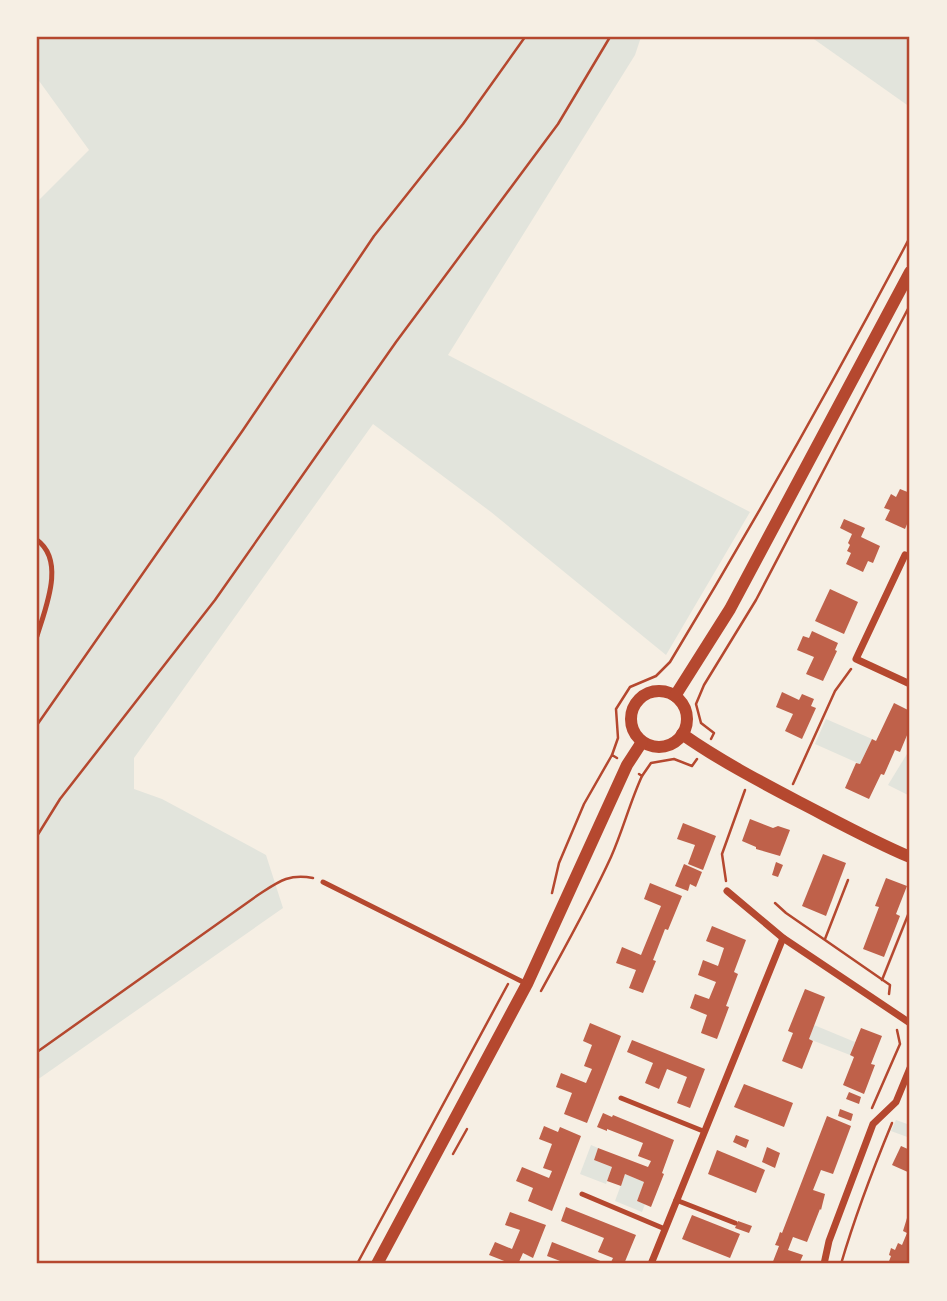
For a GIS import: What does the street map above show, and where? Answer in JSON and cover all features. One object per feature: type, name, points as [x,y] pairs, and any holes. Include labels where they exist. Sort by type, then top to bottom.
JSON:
[{"type":"street","points":[[675,696],[730,609],[910,272]]},
{"type":"street","points":[[905,555],[856,659],[910,684]]},
{"type":"street","points":[[652,691],[675,696],[686,713],[687,720],[682,734],[673,743],[661,747],[642,742],[636,736],[631,722],[631,714],[638,699],[652,691]]},
{"type":"street","points":[[682,734],[750,776],[910,857]]},
{"type":"street","points":[[377,1264],[527,984],[627,765],[642,742]]},
{"type":"street","points":[[727,891],[783,938],[910,1023]]},
{"type":"street","points":[[651,1264],[783,938]]},
{"type":"street","points":[[824,1264],[829,1241],[873,1124],[896,1101],[910,1068]]},
{"type":"lane","points":[[37,540],[49,555],[52,581],[37,636]]},
{"type":"lane","points":[[323,882],[527,984]]},
{"type":"lane","points":[[621,1098],[704,1131]]},
{"type":"lane","points":[[582,1194],[665,1228]]},
{"type":"lane","points":[[676,1200],[735,1223]]},
{"type":"path","points":[[37,725],[243,430],[374,236],[463,124],[525,37]]},
{"type":"path","points":[[37,836],[60,799],[215,600],[396,342],[558,124],[610,37]]},
{"type":"path","points":[[612,755],[618,738],[616,709],[630,687],[656,676],[670,662],[745,538],[856,340],[910,237]]},
{"type":"path","points":[[715,733],[701,723],[696,704],[704,685],[755,600],[910,305]]},
{"type":"path","points":[[796,777],[835,691],[856,659]]},
{"type":"path","points":[[727,891],[722,854],[742,799]]},
{"type":"path","points":[[37,1052],[280,881],[300,876],[323,882]]},
{"type":"path","points":[[825,939],[848,880]]},
{"type":"path","points":[[775,904],[890,985],[888,999]]},
{"type":"path","points":[[882,980],[910,910]]},
{"type":"path","points":[[871,1109],[901,1044],[898,1030],[891,1023]]},
{"type":"path","points":[[841,1264],[849,1234],[894,1119]]},
{"type":"shaded area","points":[[37,37],[641,37],[635,55],[448,355],[750,512],[666,655],[491,512],[373,424],[134,758],[134,789],[162,799],[266,855],[283,908],[37,1080],[37,202],[89,150],[37,78]]},
{"type":"shaded area","points":[[811,37],[910,37],[910,107]]},
{"type":"shaded area","points":[[826,719],[872,739],[860,764],[815,744]]},
{"type":"shaded area","points":[[910,749],[910,796],[888,785]]},
{"type":"shaded area","points":[[814,1025],[855,1042],[850,1055],[809,1039]]},
{"type":"shaded area","points":[[896,1120],[910,1125],[910,1138],[891,1131]]},
{"type":"shaded area","points":[[591,1145],[598,1148],[594,1160],[612,1167],[606,1184],[580,1174]]},
{"type":"shaded area","points":[[625,1174],[644,1182],[637,1201],[645,1204],[642,1212],[615,1201]]},
{"type":"building","points":[[900,489],[910,493],[910,517],[905,529],[885,520],[890,510],[884,508],[891,494],[896,497]]},
{"type":"building","points":[[844,519],[865,528],[861,537],[880,546],[873,563],[868,561],[863,572],[846,564],[851,553],[847,551],[852,534],[840,528]]},
{"type":"building","points":[[830,589],[858,602],[844,634],[815,621]]},
{"type":"building","points":[[812,631],[838,643],[823,681],[806,674],[814,657],[797,650],[803,636],[809,638]]},
{"type":"building","points":[[782,692],[799,700],[802,694],[814,699],[811,706],[816,708],[802,739],[785,731],[793,714],[776,707]]},
{"type":"building","points":[[894,703],[910,711],[910,728],[900,752],[895,750],[869,799],[845,788],[856,763],[860,764],[872,739],[876,741]]},
{"type":"building","points":[[750,819],[773,828],[778,826],[790,830],[780,856],[756,849],[742,841]]},
{"type":"building","points":[[683,823],[716,836],[703,870],[688,864],[695,845],[677,839]]},
{"type":"building","points":[[823,854],[846,863],[826,916],[802,906]]},
{"type":"building","points":[[776,862],[783,865],[778,877],[772,875]]},
{"type":"building","points":[[684,864],[702,872],[696,887],[690,884],[688,891],[675,886]]},
{"type":"building","points":[[886,878],[907,886],[896,914],[900,916],[884,957],[863,949],[879,907],[875,906]]},
{"type":"building","points":[[650,883],[682,896],[668,930],[665,929],[643,993],[629,988],[636,970],[616,963],[622,947],[641,955],[661,906],[644,899]]},
{"type":"building","points":[[712,926],[746,940],[734,972],[738,974],[726,1006],[729,1007],[717,1039],[701,1033],[707,1015],[690,1008],[695,994],[709,999],[716,982],[698,975],[703,960],[718,966],[724,948],[706,941]]},
{"type":"building","points":[[805,989],[825,997],[809,1039],[813,1041],[802,1069],[782,1061],[793,1033],[788,1031]]},
{"type":"building","points":[[590,1023],[621,1036],[587,1123],[564,1114],[572,1093],[556,1087],[561,1073],[586,1083],[592,1069],[584,1066],[592,1045],[583,1041]]},
{"type":"building","points":[[861,1028],[882,1036],[871,1064],[875,1065],[864,1094],[843,1085],[854,1057],[850,1055]]},
{"type":"building","points":[[632,1040],[705,1069],[690,1108],[677,1103],[687,1077],[667,1069],[659,1089],[645,1083],[653,1063],[627,1052]]},
{"type":"building","points":[[744,1084],[793,1103],[784,1127],[734,1107]]},
{"type":"building","points":[[849,1092],[861,1097],[859,1104],[846,1099]]},
{"type":"building","points":[[840,1109],[853,1114],[851,1121],[838,1116]]},
{"type":"building","points":[[603,1113],[674,1140],[651,1207],[637,1201],[644,1182],[625,1174],[621,1186],[607,1181],[612,1167],[594,1160],[598,1148],[648,1167],[651,1161],[638,1156],[643,1143],[597,1127]]},
{"type":"building","points":[[827,1116],[851,1126],[833,1174],[821,1170],[813,1190],[825,1194],[821,1210],[807,1242],[793,1237],[788,1250],[803,1255],[799,1264],[772,1264],[779,1246],[775,1245]]},
{"type":"building","points":[[544,1126],[558,1132],[560,1127],[581,1136],[552,1211],[528,1201],[533,1188],[516,1181],[522,1167],[549,1178],[552,1171],[543,1168],[552,1144],[539,1139]]},
{"type":"building","points":[[736,1135],[749,1140],[746,1148],[733,1142]]},
{"type":"building","points":[[901,1146],[910,1150],[910,1173],[892,1165]]},
{"type":"building","points":[[767,1147],[780,1153],[775,1168],[762,1162]]},
{"type":"building","points":[[717,1150],[765,1170],[756,1193],[708,1174]]},
{"type":"building","points":[[566,1207],[636,1235],[624,1264],[610,1264],[613,1258],[598,1252],[604,1238],[561,1221]]},
{"type":"building","points":[[510,1212],[546,1225],[533,1258],[523,1253],[518,1264],[489,1255],[495,1242],[512,1249],[520,1230],[505,1225]]},
{"type":"building","points":[[692,1215],[740,1234],[730,1258],[682,1239]]},
{"type":"building","points":[[907,1218],[910,1219],[910,1264],[888,1264],[891,1248],[895,1250],[898,1243],[902,1245],[907,1233],[903,1231]]},
{"type":"building","points":[[738,1221],[752,1226],[749,1233],[735,1228]]},
{"type":"building","points":[[552,1242],[608,1264],[568,1264],[547,1256]]}]
